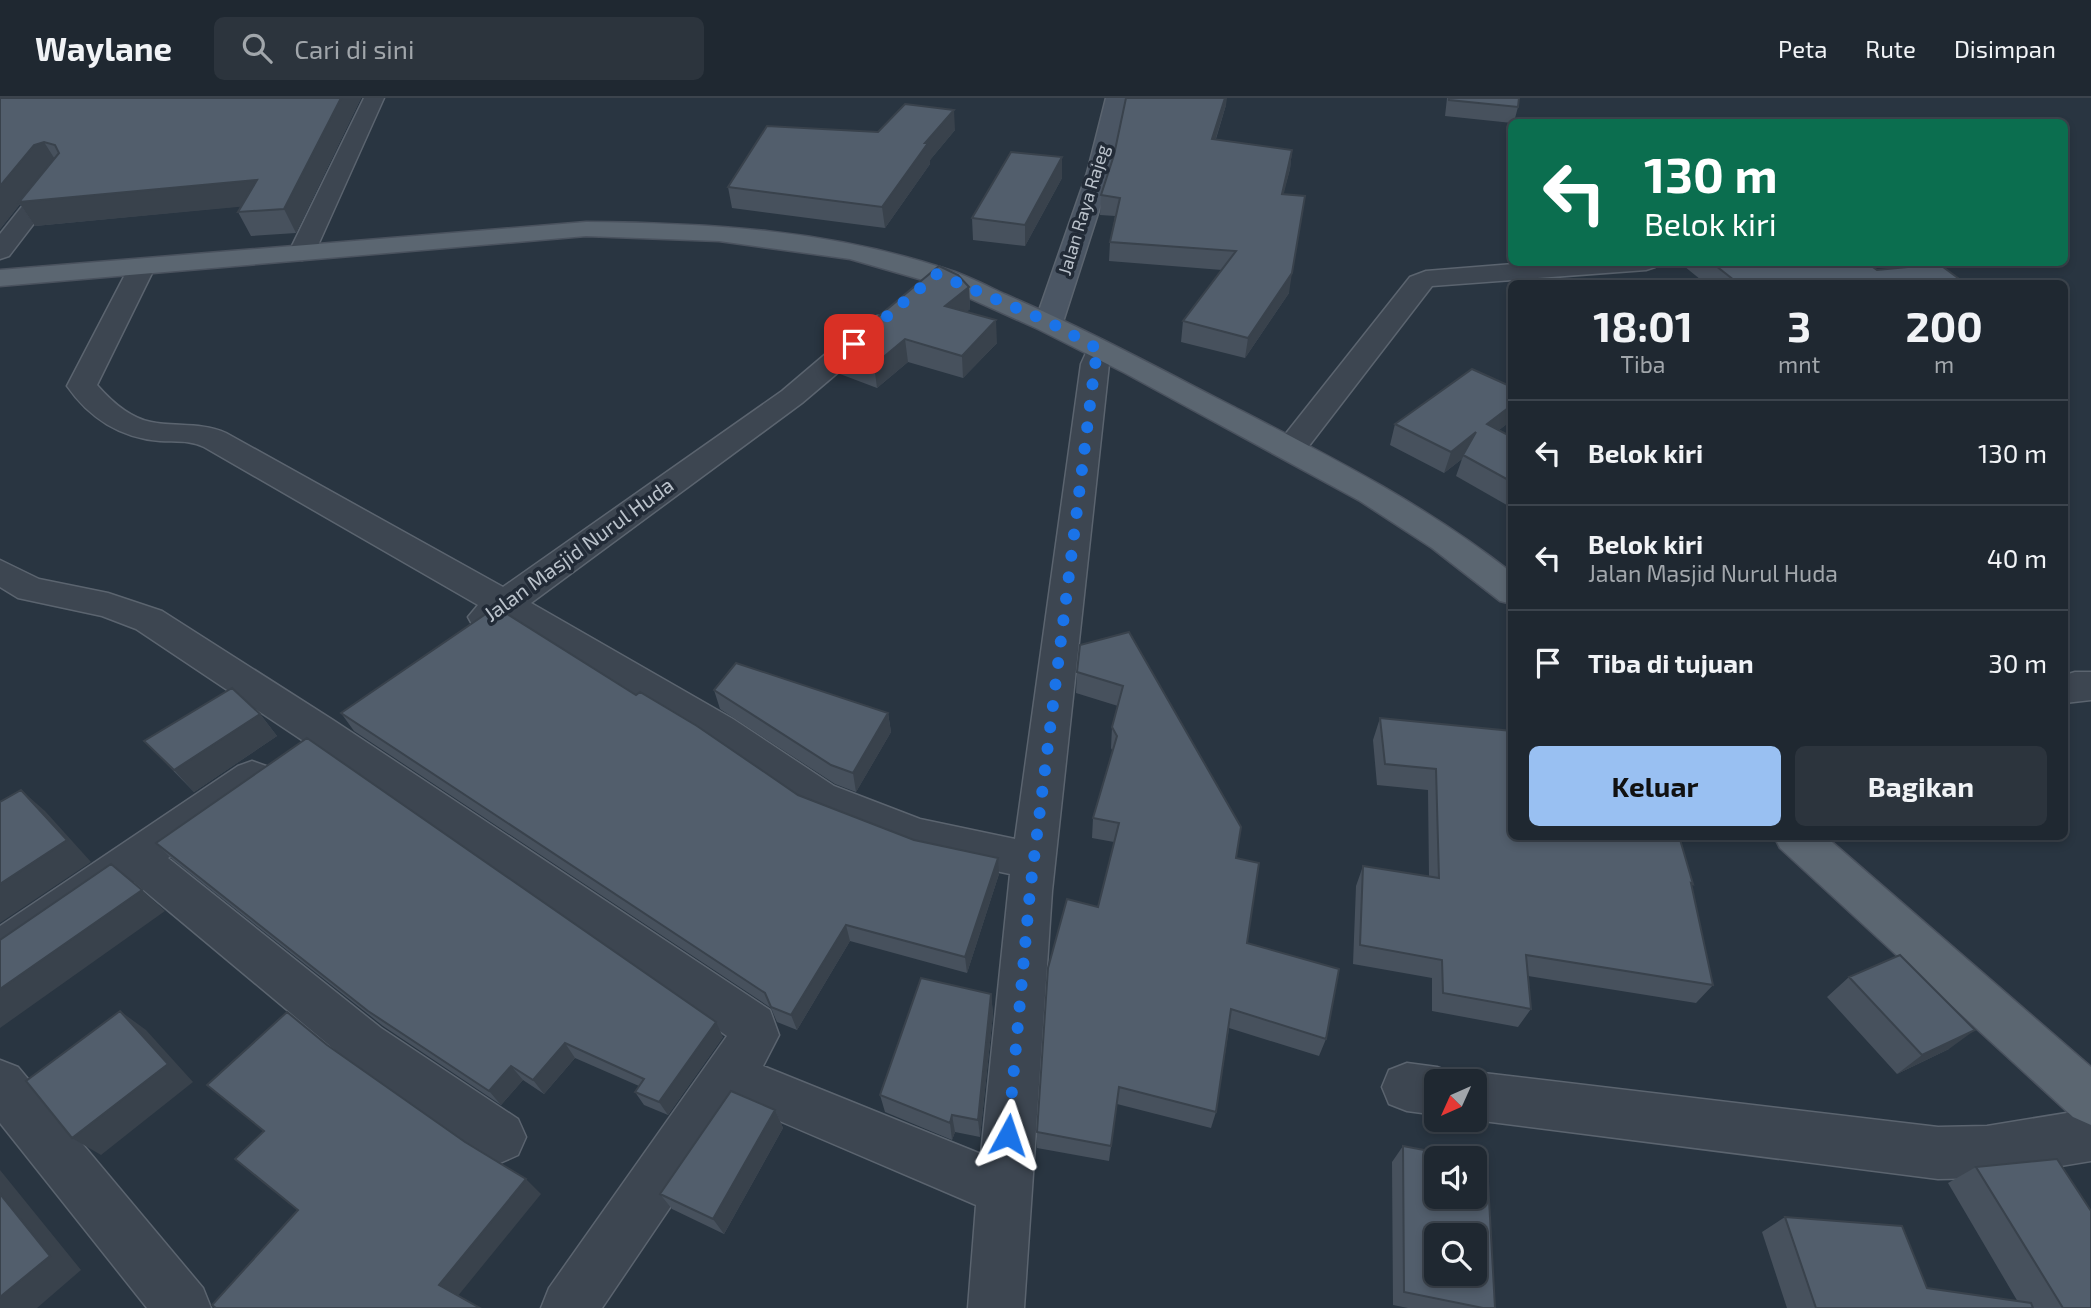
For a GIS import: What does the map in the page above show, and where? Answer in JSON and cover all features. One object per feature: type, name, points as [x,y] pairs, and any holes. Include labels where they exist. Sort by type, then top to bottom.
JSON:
[{"type":"main road","name":"Jalan Raya Rajeg","points":[[1049,322],[1098,173],[1116,98]]},
{"type":"main road","points":[[0,278],[562,230],[667,229],[755,234],[802,241],[937,274],[1049,322],[1291,448],[1481,565],[1508,589]]},
{"type":"main road","points":[[1798,840],[2091,1100]]},
{"type":"street","points":[[302,252],[374,98]]},
{"type":"street","points":[[0,251],[59,174]]},
{"type":"street","points":[[1291,448],[1419,283],[1426,279],[1594,266]]},
{"type":"street","points":[[142,267],[82,383],[90,396],[124,424],[158,432],[202,433],[209,436],[505,604],[719,730],[819,798],[917,836],[1034,861]]},
{"type":"street","name":"Jalan Masjid Nurul Huda","points":[[461,634],[792,397],[937,274]]},
{"type":"street","points":[[996,1308],[1003,1190],[1034,861],[1095,364],[1100,350]]},
{"type":"street","points":[[0,572],[30,589],[108,605],[149,620],[319,731],[753,1026],[755,1035],[730,1076],[569,1308]]},
{"type":"street","points":[[2068,688],[2091,686]]},
{"type":"street","points":[[0,951],[352,708]]},
{"type":"street","points":[[135,857],[364,1044],[500,1137]]},
{"type":"street","points":[[730,1076],[1003,1190]]},
{"type":"street","points":[[0,1084],[183,1308]]},
{"type":"street","points":[[1488,1098],[1938,1153],[1987,1152],[2091,1135]]},
{"type":"building","points":[[0,98],[341,98],[284,209],[238,212],[257,180],[19,202],[59,153],[55,145],[44,142],[34,145],[0,186]]},
{"type":"building","points":[[1126,98],[1225,98],[1212,139],[1292,150],[1282,194],[1305,196],[1292,273],[1248,338],[1183,321],[1236,251],[1110,242],[1120,198],[1101,195],[1114,155]]},
{"type":"building","points":[[1449,98],[1519,98],[1518,107]]},
{"type":"building","points":[[905,104],[954,110],[925,143],[928,143],[882,207],[728,187],[767,126],[878,132]]},
{"type":"building","points":[[1011,152],[1062,157],[1025,225],[972,218]]},
{"type":"building","points":[[939,266],[958,275],[969,287],[945,306],[996,320],[962,356],[905,339],[874,365],[837,351]]},
{"type":"building","points":[[1716,266],[1872,266],[1877,270],[1942,266],[1961,280],[1734,280]]},
{"type":"building","points":[[1472,369],[1508,385],[1508,408],[1487,424],[1508,435],[1508,480],[1463,455],[1476,432],[1451,452],[1395,424]]},
{"type":"building","points":[[496,607],[636,695],[640,692],[697,726],[798,795],[914,840],[998,858],[965,957],[846,925],[791,1015],[771,1007],[765,993],[341,713]]},
{"type":"building","points":[[1129,632],[1241,827],[1236,858],[1259,863],[1247,943],[1339,969],[1326,1039],[1231,1009],[1216,1112],[1119,1087],[1111,1146],[1037,1132],[1048,968],[1067,899],[1098,907],[1119,823],[1093,818],[1117,736],[1112,727],[1123,686],[1077,672],[1080,645]]},
{"type":"building","points":[[736,663],[888,713],[853,773],[831,765],[714,690]]},
{"type":"building","points":[[232,688],[260,714],[174,770],[144,741]]},
{"type":"building","points":[[1380,718],[1508,731],[1508,840],[1680,840],[1693,884],[1691,883],[1713,985],[1526,955],[1531,1009],[1443,993],[1442,960],[1360,945],[1363,866],[1439,878],[1436,769],[1385,764]]},
{"type":"building","points":[[307,738],[716,1022],[659,1102],[635,1092],[644,1079],[565,1043],[533,1080],[511,1066],[489,1091],[368,1011],[156,843]]},
{"type":"building","points":[[21,790],[67,840],[0,884],[0,802]]},
{"type":"building","points":[[111,864],[142,890],[0,989],[0,940]]},
{"type":"building","points":[[1900,955],[1975,1030],[1922,1055],[1849,977]]},
{"type":"building","points":[[921,978],[991,994],[978,1120],[952,1115],[950,1123],[880,1095]]},
{"type":"building","points":[[120,1011],[168,1064],[72,1138],[26,1081]]},
{"type":"building","points":[[287,1012],[327,1045],[465,1142],[526,1179],[439,1285],[480,1308],[216,1308],[212,1305],[298,1210],[235,1159],[264,1131],[207,1085]]},
{"type":"building","points":[[731,1091],[775,1110],[713,1219],[660,1194]]},
{"type":"building","points":[[1403,1146],[1424,1150],[1424,1209],[1487,1209],[1487,1163],[1495,1308],[1404,1292]]},
{"type":"building","points":[[2057,1159],[2091,1211],[2091,1308],[2063,1308],[1976,1167]]},
{"type":"building","points":[[0,1194],[50,1256],[0,1297]]},
{"type":"building","points":[[1785,1217],[1902,1226],[1927,1288],[2031,1303],[2033,1308],[1816,1308]]},
{"type":"route","points":[[854,344],[937,274],[1049,322],[1100,350],[1095,364],[1062,649],[1030,891],[1008,1135]]}]
